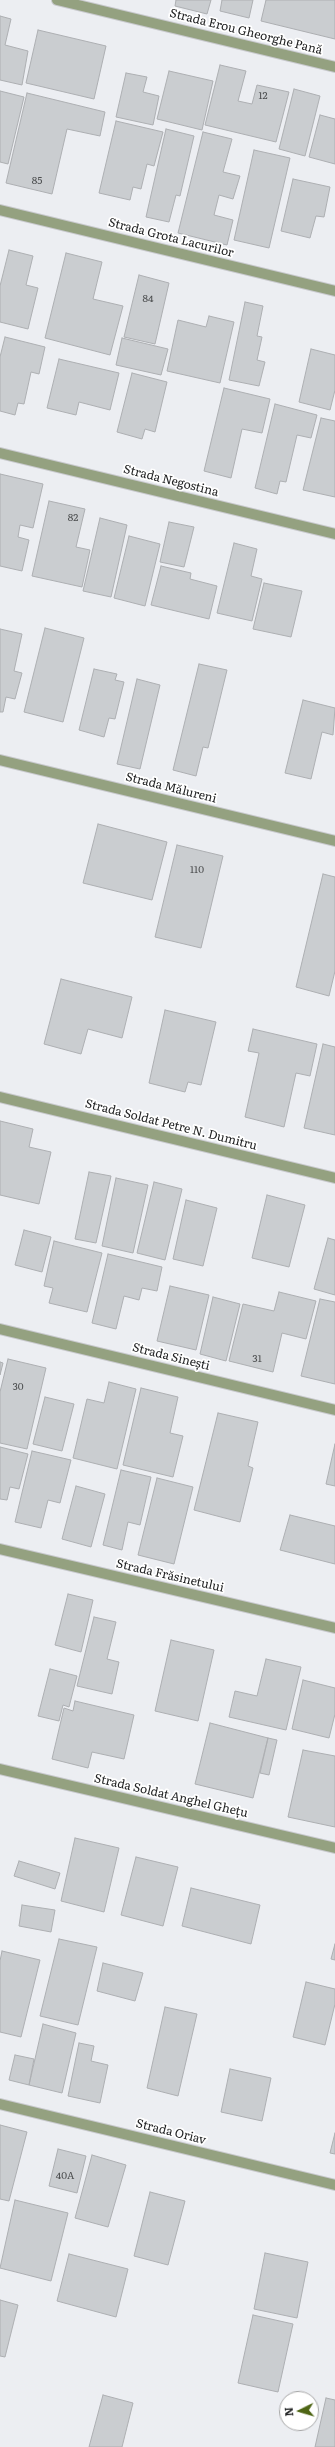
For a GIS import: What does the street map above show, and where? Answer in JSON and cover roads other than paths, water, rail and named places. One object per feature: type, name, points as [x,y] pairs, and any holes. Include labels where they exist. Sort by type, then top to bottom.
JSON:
[{"type":"street","name":"Strada Erou Gheorghe Pană","points":[[57,0],[335,67]]},
{"type":"street","name":"Strada Grota Lacurilor","points":[[0,210],[335,291]]},
{"type":"street","name":"Strada Negostina","points":[[0,453],[335,534]]},
{"type":"street","name":"Strada Mălureni","points":[[0,760],[335,841]]},
{"type":"street","name":"Strada Soldat Petre N. Dumitru","points":[[0,1097],[335,1178]]},
{"type":"street","name":"Strada Sinești","points":[[0,1329],[335,1410]]},
{"type":"street","name":"Strada Frăsinetului","points":[[0,1549],[335,1628]]},
{"type":"street","name":"Strada Soldat Anghel Ghețu","points":[[0,1769],[335,1848]]},
{"type":"street","name":"Strada Oriav","points":[[0,2104],[335,2185]]}]
